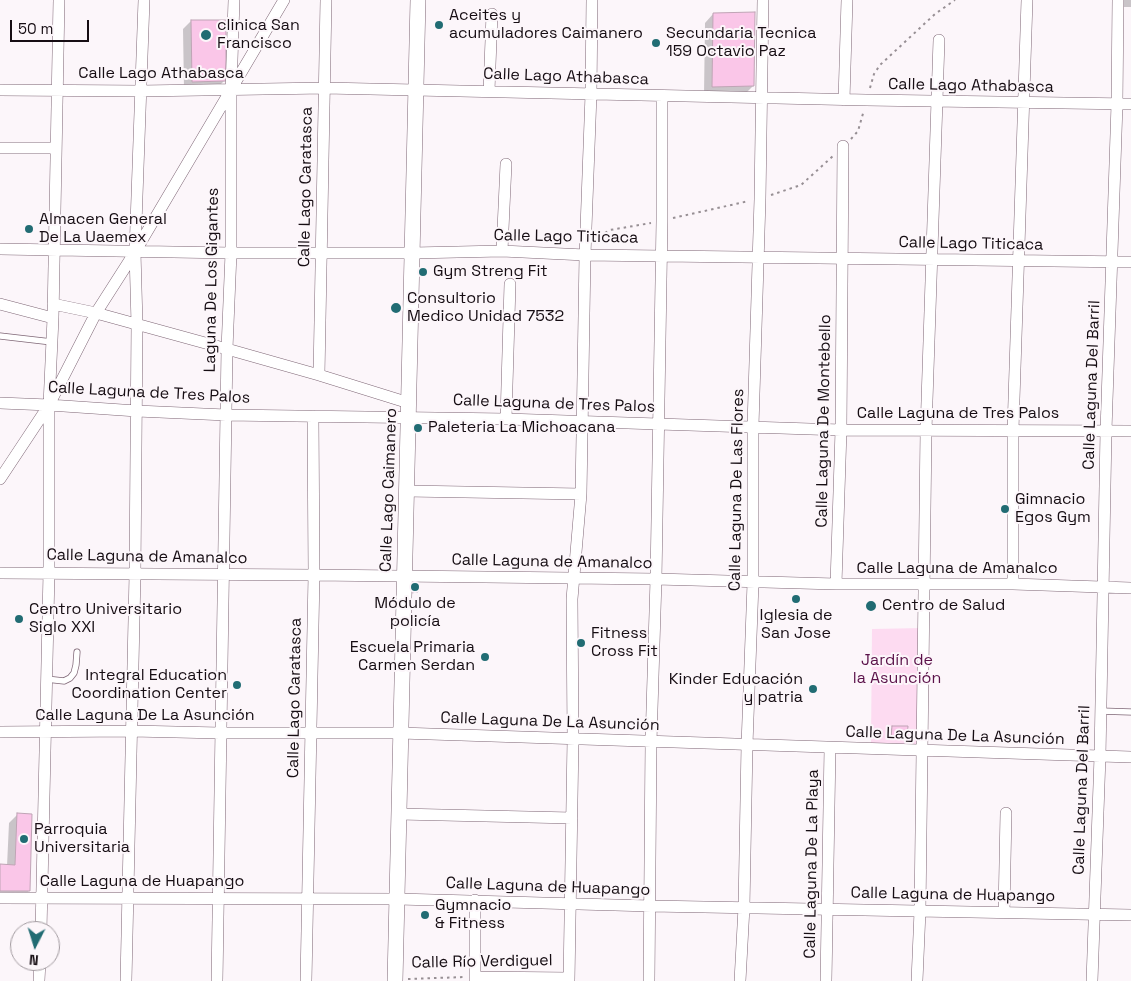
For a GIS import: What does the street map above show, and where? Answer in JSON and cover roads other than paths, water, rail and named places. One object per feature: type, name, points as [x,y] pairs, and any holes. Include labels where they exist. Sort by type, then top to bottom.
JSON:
[{"type":"street","points":[[41,921],[49,572],[49,405],[53,318],[59,0]]},
{"type":"street","points":[[126,981],[135,574],[137,324],[135,252],[144,0]]},
{"type":"street","name":"Laguna De Los Gigantes","points":[[217,981],[234,0]]},
{"type":"street","points":[[0,479],[49,405],[96,313],[135,252],[284,0]]},
{"type":"street","name":"Calle Lago Caratasca","points":[[318,374],[326,0]]},
{"type":"street","name":"Calle Lago Caimanero","points":[[395,980],[418,0]]},
{"type":"street","points":[[569,979],[573,739],[572,599],[581,494],[592,0]]},
{"type":"street","name":"Calle Laguna De Las Flores","points":[[740,981],[744,907],[746,745],[752,583],[753,426],[763,98],[763,0]]},
{"type":"street","points":[[844,100],[847,0]]},
{"type":"street","points":[[1013,584],[1013,430],[1027,0]]},
{"type":"street","name":"Calle Laguna Del Barril","points":[[1092,981],[1100,756],[1106,431],[1117,104],[1118,0]]},
{"type":"street","points":[[489,91],[492,14]]},
{"type":"street","points":[[917,981],[920,911],[926,431],[938,40]]},
{"type":"street","name":"Calle Lago Athabasca","points":[[0,90],[141,91],[325,88],[844,100],[1131,104]]},
{"type":"street","points":[[649,981],[651,742],[659,424],[662,96]]},
{"type":"street","name":"Calle Laguna De Montebello","points":[[836,584],[841,430],[843,146]]},
{"type":"street","points":[[0,148],[56,148]]},
{"type":"street","points":[[502,251],[506,164]]},
{"type":"street","name":"Calle Lago Titicaca","points":[[0,249],[231,253],[502,251],[585,255],[1131,262]]},
{"type":"street","points":[[506,419],[510,284]]},
{"type":"street","points":[[0,304],[53,318]]},
{"type":"street","points":[[53,304],[96,313],[318,374],[409,410]]},
{"type":"street","name":"Calle Laguna de Tres Palos","points":[[0,403],[137,411],[313,416],[409,410],[506,419],[841,430],[1131,431]]},
{"type":"street","name":"Calle Lago Caratasca","points":[[306,981],[314,575],[313,416]]},
{"type":"street","points":[[407,491],[581,494]]},
{"type":"street","name":"Calle Laguna de Amanalco","points":[[0,572],[656,579],[836,584],[1013,584],[1131,588]]},
{"type":"street","name":"Calle Laguna De La Asunción","points":[[0,732],[132,730],[220,733],[400,733],[1131,757]]},
{"type":"street","name":"Calle Laguna De La Playa","points":[[826,981],[830,748]]},
{"type":"street","points":[[1004,912],[1006,813]]},
{"type":"street","points":[[399,814],[572,818]]},
{"type":"street","name":"Calle Laguna de Huapango","points":[[0,898],[476,900],[651,906],[1131,915]]},
{"type":"street","points":[[475,979],[476,900]]},
{"type":"street","name":"Calle Río Verdiguel","points":[[475,979],[569,979]]},
{"type":"lane","points":[[0,336],[52,342]]},
{"type":"lane","points":[[46,679],[64,680],[70,678],[74,673],[77,652]]},
{"type":"lane","points":[[1100,710],[1131,712]]},
{"type":"place","name":"Aceites y acumuladores Caimanero","points":[[439,25]]},
{"type":"place","name":"clinica San Francisco","points":[[206,35]]},
{"type":"place","name":"Secundaria Tecnica 159 Octavio Paz","points":[[656,43]]},
{"type":"place","name":"Almacen General De La Uaemex","points":[[29,229]]},
{"type":"place","name":"Gym Streng Fit","points":[[423,272]]},
{"type":"place","name":"Consultorio Medico Unidad 7532","points":[[396,308]]},
{"type":"place","name":"Paleteria La Michoacana","points":[[418,428]]},
{"type":"place","name":"Gimnacio Egos Gym","points":[[1005,509]]},
{"type":"place","name":"Módulo de policía","points":[[415,587]]},
{"type":"place","name":"Iglesia de San Jose","points":[[796,599]]},
{"type":"place","name":"Centro de Salud","points":[[871,606]]},
{"type":"place","name":"Centro Universitario Siglo XXI","points":[[19,619]]},
{"type":"place","name":"Fitness Cross Fit","points":[[581,643]]},
{"type":"place","name":"Escuela Primaria Carmen Serdan","points":[[485,657]]},
{"type":"place","name":"Integral Education Coordination Center","points":[[237,685]]},
{"type":"place","name":"Kinder Educación y patria","points":[[813,689]]},
{"type":"place","name":"Parroquia Universitaria","points":[[24,839]]},
{"type":"place","name":"Gymnacio & Fitness","points":[[425,915]]},
{"type":"park label","name":"Jardín de la Asunción","points":[[897,670]]}]
